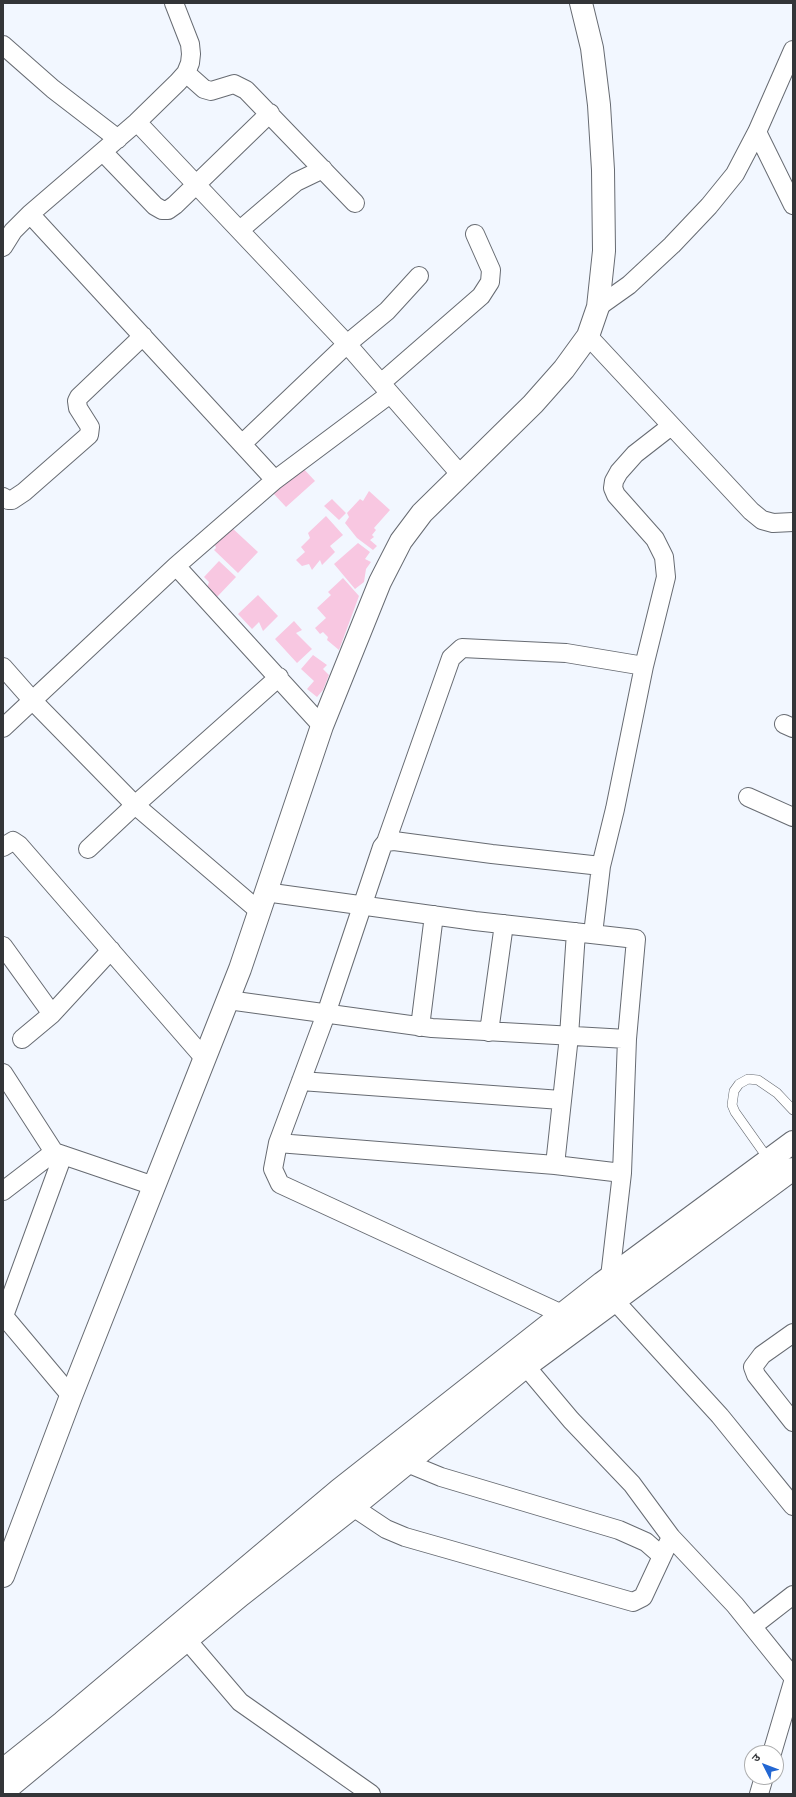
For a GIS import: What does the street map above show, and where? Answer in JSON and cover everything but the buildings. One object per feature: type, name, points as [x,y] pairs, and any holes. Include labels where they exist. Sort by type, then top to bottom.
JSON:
[{"type":"main road","points":[[3,1576],[71,1396],[228,1000],[322,726],[380,582],[401,541],[422,513],[460,474],[533,404],[564,369],[588,336],[598,307],[604,251],[603,162],[599,105],[592,48],[581,3]]},
{"type":"main road","points":[[3,1770],[241,1583],[353,1507],[407,1463],[520,1359],[562,1314],[793,1142]]},
{"type":"main road","points":[[3,1792],[187,1640],[241,1583],[339,1490],[520,1359],[615,1301],[793,1169]]},
{"type":"street","points":[[3,246],[13,231],[30,214],[137,122],[186,73],[191,54],[190,44],[174,3]]},
{"type":"street","points":[[3,45],[53,89],[118,139]]},
{"type":"street","points":[[598,307],[629,285],[672,245],[709,206],[735,174],[757,132],[793,50]]},
{"type":"street","points":[[186,73],[204,89],[211,91],[234,84],[246,90],[270,113],[355,203]]},
{"type":"street","points":[[103,152],[155,206],[162,210],[168,210],[197,185],[270,113]]},
{"type":"street","points":[[137,122],[346,344],[460,474]]},
{"type":"street","points":[[757,132],[793,206]]},
{"type":"street","points":[[240,230],[296,182],[323,169]]},
{"type":"street","points":[[30,214],[243,443],[275,480]]},
{"type":"street","points":[[3,728],[176,566],[275,480],[385,389],[481,296],[490,282],[491,270],[475,234]]},
{"type":"street","points":[[243,443],[346,344],[387,311],[418,276]]},
{"type":"street","points":[[3,497],[8,500],[12,500],[24,492],[88,435],[90,427],[78,408],[79,397],[143,336]]},
{"type":"street","points":[[588,336],[756,516],[762,520],[773,522],[793,522]]},
{"type":"street","points":[[555,1165],[569,1036],[584,933],[615,809],[644,666],[666,577],[664,557],[655,539],[616,495],[613,488],[614,481],[619,472],[635,454],[671,426]]},
{"type":"street","points":[[176,566],[279,677],[322,726]]},
{"type":"street","points":[[562,1314],[280,1184],[273,1169],[278,1143],[326,1014],[382,847],[386,842],[452,658],[462,648],[566,653],[644,666]]},
{"type":"street","points":[[3,667],[33,701],[135,805],[262,901],[363,906],[636,939],[627,1039],[622,1173],[610,1277]]},
{"type":"street","points":[[88,848],[279,677]]},
{"type":"street","points":[[748,797],[793,817]]},
{"type":"street","points":[[3,847],[13,841],[19,845],[205,1059]]},
{"type":"street","points":[[386,842],[394,841],[601,866]]},
{"type":"street","points":[[420,1026],[434,915]]},
{"type":"street","points":[[489,1032],[504,924]]},
{"type":"street","points":[[3,946],[52,1014]]},
{"type":"street","points":[[22,1039],[52,1014],[111,950]]},
{"type":"street","points":[[228,1000],[420,1026],[489,1032],[627,1039]]},
{"type":"street","points":[[3,1073],[59,1154],[154,1186]]},
{"type":"street","points":[[301,1081],[561,1100]]},
{"type":"street","points":[[278,1143],[555,1165],[622,1173]]},
{"type":"street","points":[[4,1187],[59,1154]]},
{"type":"street","points":[[59,1154],[4,1316],[71,1396]]},
{"type":"street","points":[[615,1301],[720,1416],[793,1506]]},
{"type":"street","points":[[793,1333],[762,1355],[753,1367],[756,1375],[793,1422]]},
{"type":"street","points":[[520,1359],[571,1420],[632,1484],[671,1537],[735,1605],[793,1677]]},
{"type":"street","points":[[407,1463],[441,1477],[619,1530],[646,1542],[662,1556]]},
{"type":"street","points":[[353,1507],[386,1528],[411,1539],[633,1602],[643,1597],[671,1537]]},
{"type":"street","points":[[752,1626],[793,1595]]},
{"type":"street","points":[[187,1640],[240,1702],[371,1794]]},
{"type":"street","points":[[774,1745],[793,1682]]},
{"type":"lane","points":[[769,1160],[735,1112],[732,1105],[734,1091],[739,1084],[748,1079],[758,1080],[777,1093],[793,1110]]}]
